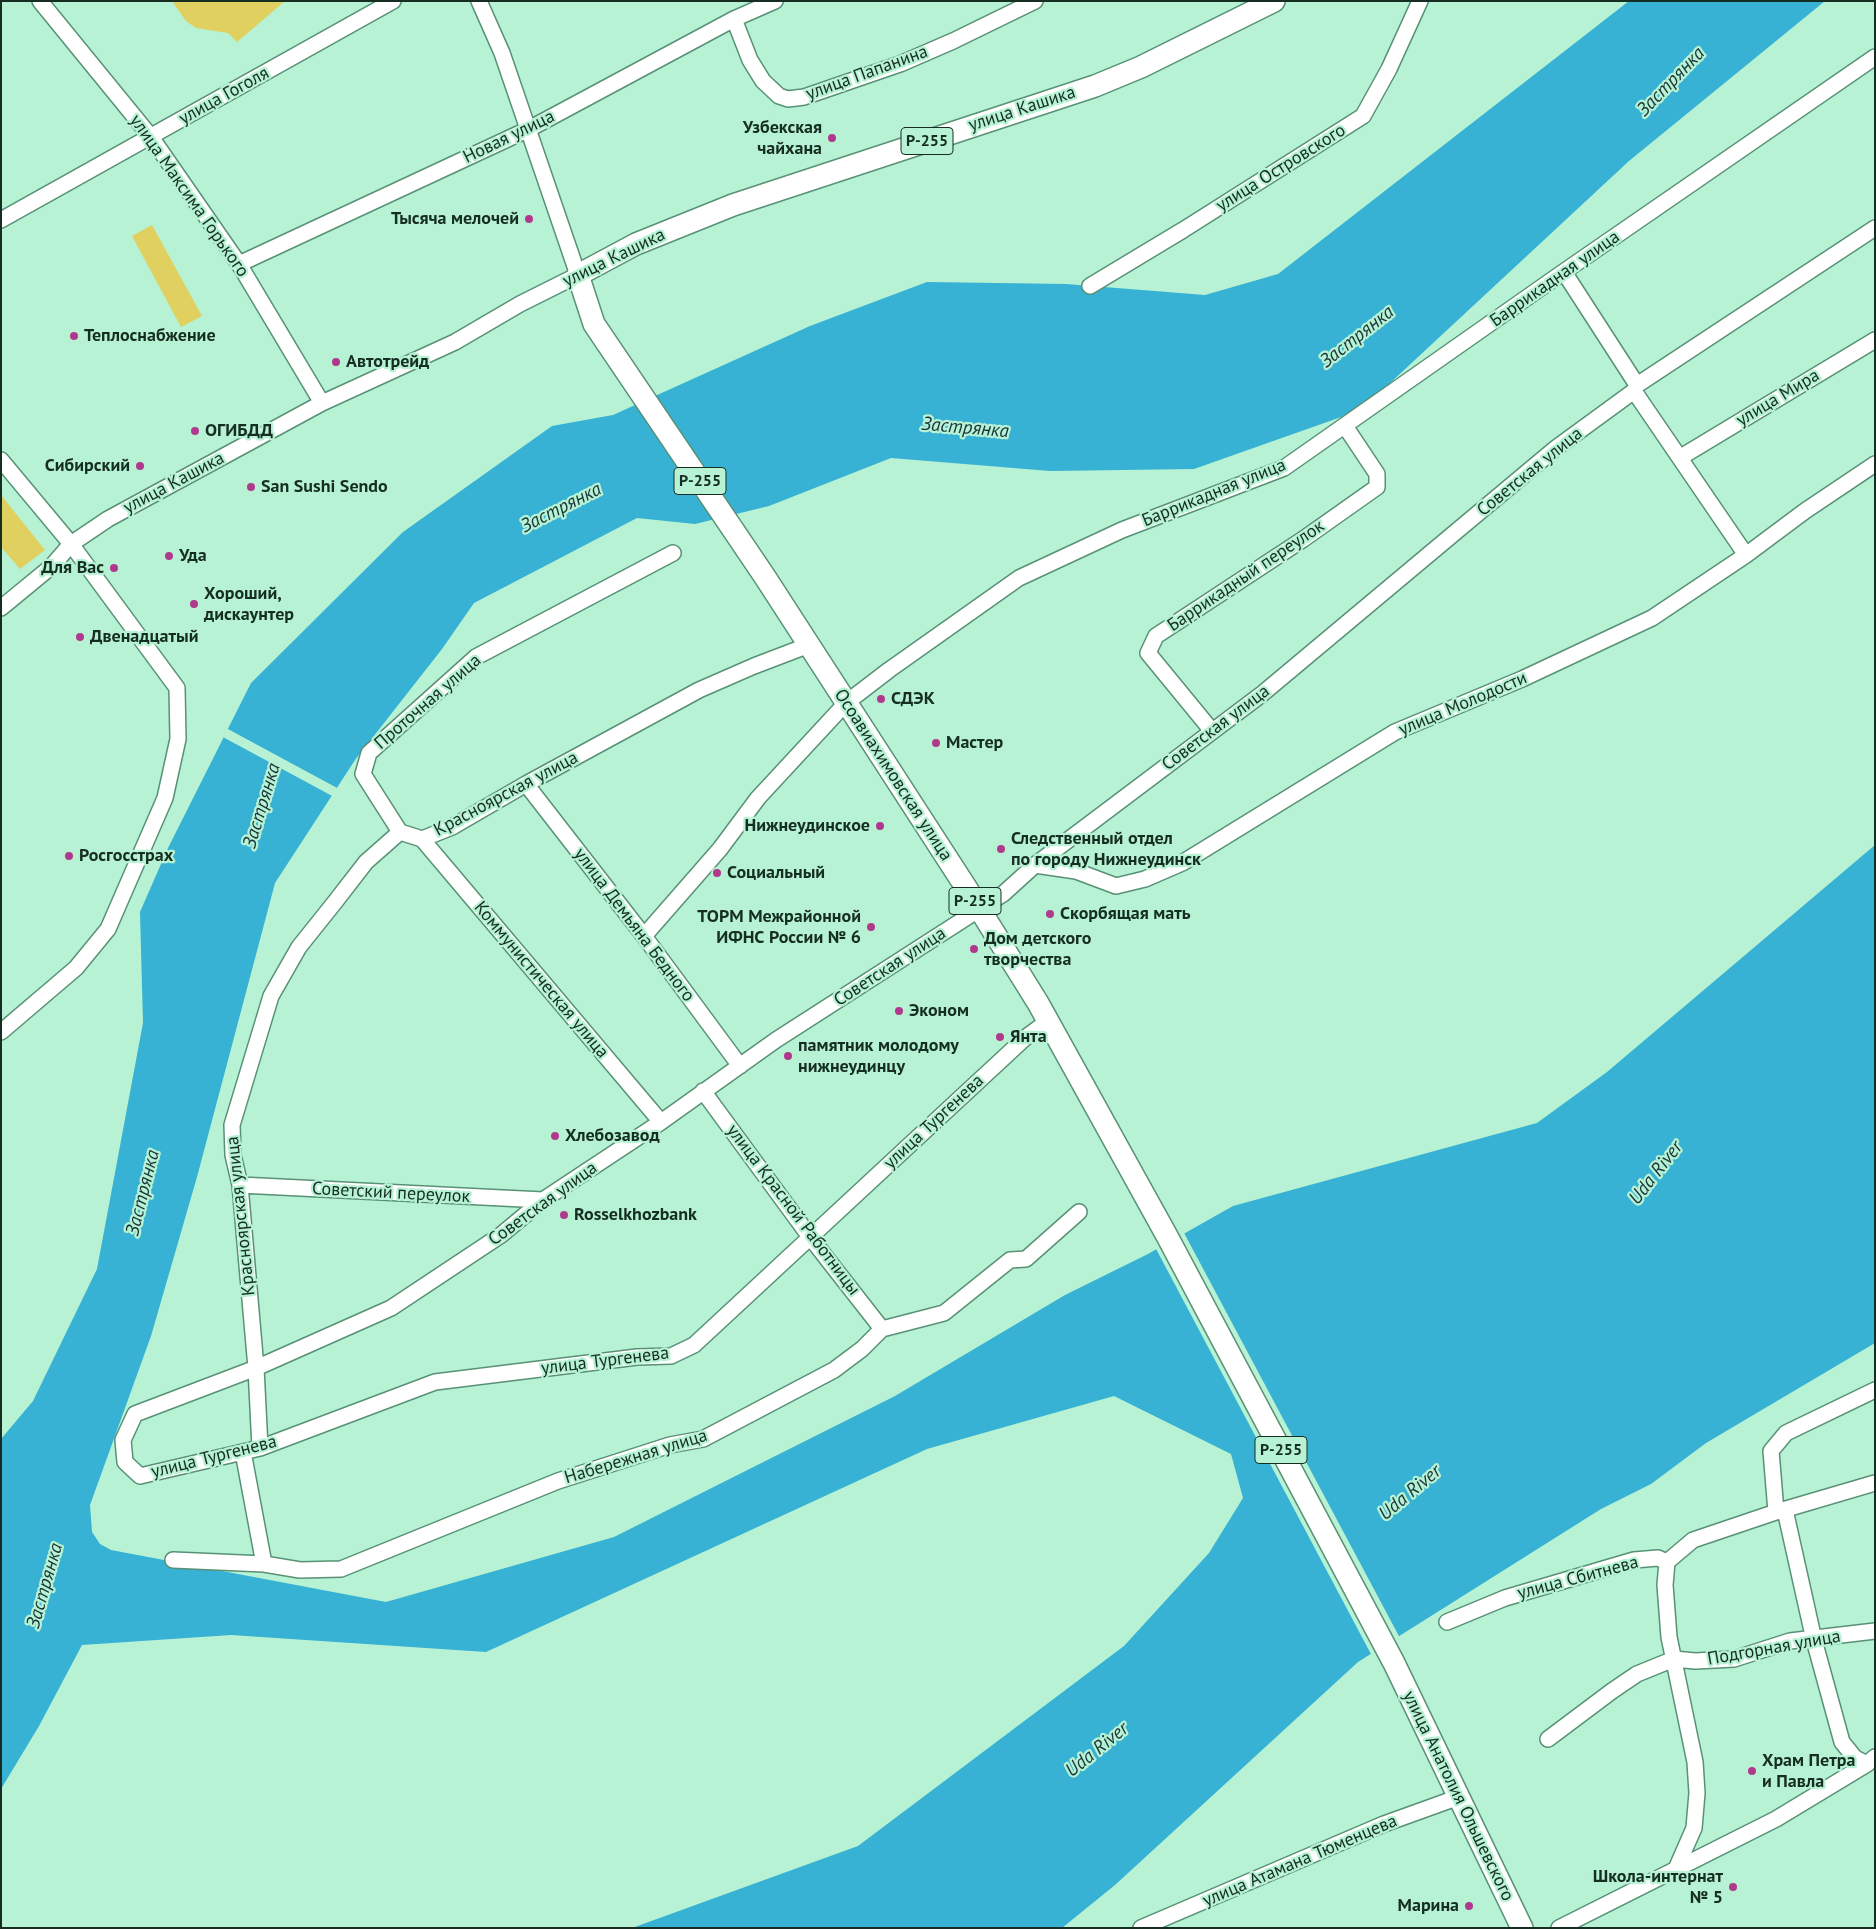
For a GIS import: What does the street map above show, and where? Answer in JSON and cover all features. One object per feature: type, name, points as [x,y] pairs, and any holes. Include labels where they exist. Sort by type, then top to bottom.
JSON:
[{"type":"highway","name":"улица Кашика","points":[[578,275],[636,244],[733,205],[1095,86],[1141,67],[1274,1]]},
{"type":"highway","name":"Осоавиахимовская улица","points":[[578,275],[594,324],[765,577],[980,909],[1048,1021],[1167,1236],[1394,1663]]},
{"type":"highway","name":"улица Анатолия Ольшевского","points":[[1394,1663],[1522,1928]]},
{"type":"street","name":"улица Максима Горького","points":[[40,1],[151,137],[239,264],[322,403]]},
{"type":"street","name":"улица Гоголя","points":[[1,220],[393,1]]},
{"type":"street","points":[[479,1],[502,53],[578,275]]},
{"type":"street","name":"Новая улица","points":[[239,264],[529,129],[734,19],[775,1]]},
{"type":"street","name":"улица Папанина","points":[[734,19],[750,60],[763,81],[779,96],[788,99],[804,97],[900,64],[953,41],[1035,1]]},
{"type":"street","name":"улица Островского","points":[[1090,286],[1183,230],[1363,116],[1389,69],[1420,1]]},
{"type":"street","name":"Баррикадная улица","points":[[644,936],[720,849],[758,798],[846,703],[1019,578],[1122,530],[1284,468],[1875,57]]},
{"type":"street","name":"Советская улица","points":[[140,1476],[125,1462],[122,1440],[135,1414],[256,1368],[391,1308],[501,1235],[543,1200],[661,1122],[776,1040],[1003,894],[1035,865],[1269,687],[1556,448],[1635,388],[1875,228]]},
{"type":"street","points":[[1564,272],[1635,388],[1746,555]]},
{"type":"street","name":"улица Кашика","points":[[1,608],[52,566],[71,544],[108,520],[322,403],[455,342],[520,304],[578,275]]},
{"type":"street","name":"улица Мира","points":[[1681,457],[1875,340]]},
{"type":"street","name":"Баррикадный переулок","points":[[1212,732],[1148,653],[1156,636],[1302,540],[1377,487],[1377,474],[1345,426]]},
{"type":"street","points":[[1,460],[71,544],[177,688],[178,739],[165,798],[108,929],[76,968],[1,1032]]},
{"type":"street","name":"улица Молодости","points":[[1035,865],[1076,871],[1116,886],[1145,879],[1182,863],[1395,732],[1522,679],[1652,618],[1746,555],[1805,511],[1875,464]]},
{"type":"street","name":"Проточная улица","points":[[400,832],[363,774],[369,753],[476,657],[673,553]]},
{"type":"street","name":"Красноярская улица","points":[[260,1448],[256,1368],[240,1185],[233,1155],[232,1125],[271,996],[298,947],[335,902],[354,875],[372,855],[400,832],[422,838],[452,827],[526,784],[699,690],[809,645]]},
{"type":"street","name":"улица Демьяна Бедного","points":[[526,784],[644,936],[740,1066]]},
{"type":"street","name":"Коммунистическая улица","points":[[422,838],[661,1122]]},
{"type":"street","name":"улица Тургенева","points":[[140,1476],[260,1448],[435,1382],[637,1357],[671,1356],[694,1345],[1025,1038],[1048,1021]]},
{"type":"street","name":"улица Красной Работницы","points":[[704,1091],[810,1237],[882,1329]]},
{"type":"street","name":"Советский переулок","points":[[240,1185],[543,1200]]},
{"type":"street","points":[[882,1329],[944,1313],[1010,1260],[1026,1259],[1079,1212]]},
{"type":"street","name":"Набережная улица","points":[[173,1560],[264,1564],[300,1570],[340,1568],[558,1481],[670,1446],[703,1438],[834,1370],[862,1349],[882,1329]]},
{"type":"street","points":[[1872,1761],[1855,1758],[1842,1742],[1780,1511],[1771,1451],[1786,1433],[1875,1390]]},
{"type":"street","points":[[244,1452],[264,1564]]},
{"type":"street","points":[[1676,1869],[1694,1828],[1697,1793],[1695,1762],[1669,1637],[1666,1601],[1667,1562],[1693,1540],[1780,1511],[1875,1483]]},
{"type":"street","name":"улица Сбитнева","points":[[1447,1622],[1505,1598],[1634,1560],[1658,1558],[1667,1562]]},
{"type":"street","name":"Подгорная улица","points":[[1548,1739],[1637,1674],[1674,1658],[1695,1661],[1734,1659],[1790,1641],[1814,1640],[1875,1631]]},
{"type":"street","points":[[1560,1928],[1776,1819],[1872,1761]]},
{"type":"street","name":"улица Атамана Тюменцева","points":[[1141,1928],[1384,1824],[1459,1798]]},
{"type":"street","points":[[1694,1828],[1700,1839],[1704,1842],[1709,1845],[1722,1847]]},
{"type":"shaded area","points":[[172,1],[285,1],[237,42],[228,33],[196,28],[186,21]]},
{"type":"shaded area","points":[[152,225],[202,316],[181,327],[132,236]]},
{"type":"shaded area","points":[[1,495],[45,550],[20,569],[1,547]]},
{"type":"water","points":[[1629,1],[1825,1],[1629,161],[1361,410],[1194,469],[1050,471],[891,458],[769,506],[695,524],[637,518],[474,603],[442,649],[355,760],[275,883],[197,1177],[151,1336],[90,1505],[92,1532],[100,1544],[111,1550],[386,1602],[614,1537],[895,1396],[1065,1295],[1148,1254],[1233,1206],[1537,1123],[1607,1072],[1875,845],[1875,1343],[1706,1443],[1651,1484],[1601,1509],[1358,1662],[1115,1885],[1062,1928],[632,1928],[858,1846],[1124,1646],[1209,1553],[1243,1498],[1231,1454],[1114,1396],[927,1449],[486,1652],[231,1635],[82,1645],[39,1726],[1,1789],[1,1439],[33,1401],[97,1269],[143,1023],[140,912],[168,848],[251,683],[403,532],[552,426],[613,415],[810,326],[927,282],[1066,284],[1205,295],[1278,274]]},
{"type":"pier","points":[[226,728],[339,789],[334,797],[221,736]]},
{"type":"pier","points":[[1183,1231],[1400,1638],[1372,1656],[1155,1247]]},
{"type":"place","name":"Узбекская чайхана","points":[[832,138]]},
{"type":"place","name":"Тысяча мелочей","points":[[529,219]]},
{"type":"place","name":"Теплоснабжение","points":[[74,336]]},
{"type":"place","name":"Автотрейд","points":[[336,362]]},
{"type":"place","name":"ОГИБДД","points":[[195,431]]},
{"type":"place","name":"Сибирский","points":[[140,466]]},
{"type":"place","name":"San Sushi Sendo","points":[[251,487]]},
{"type":"place","name":"Уда","points":[[169,556]]},
{"type":"place","name":"Для Вас","points":[[114,568]]},
{"type":"place","name":"Хороший, дискаунтер","points":[[194,604]]},
{"type":"place","name":"Двенадцатый","points":[[80,637]]},
{"type":"place","name":"СДЭК","points":[[881,699]]},
{"type":"place","name":"Мастер","points":[[936,743]]},
{"type":"place","name":"Нижнеудинское","points":[[880,826]]},
{"type":"place","name":"Следственный отдел по городу Нижнеудинск","points":[[1001,849]]},
{"type":"place","name":"Росгосстрах","points":[[69,856]]},
{"type":"place","name":"Социальный","points":[[717,873]]},
{"type":"place","name":"Скорбящая мать","points":[[1050,914]]},
{"type":"place","name":"ТОРМ Межрайонной ИФНС России № 6","points":[[871,927]]},
{"type":"place","name":"Дом детского творчества","points":[[974,949]]},
{"type":"place","name":"Эконом","points":[[899,1011]]},
{"type":"place","name":"Янта","points":[[1000,1037]]},
{"type":"place","name":"памятник молодому нижнеудинцу","points":[[788,1056]]},
{"type":"place","name":"Хлебозавод","points":[[555,1136]]},
{"type":"place","name":"Rosselkhozbank","points":[[564,1215]]},
{"type":"place","name":"Храм Петра и Павла","points":[[1752,1771]]},
{"type":"place","name":"Школа-интернат № 5","points":[[1733,1887]]},
{"type":"place","name":"Марина","points":[[1469,1906]]},
{"type":"water label","name":"Застрянка","points":[[1671,82]]},
{"type":"water label","name":"Застрянка","points":[[1357,337]]},
{"type":"water label","name":"Застрянка","points":[[965,428]]},
{"type":"water label","name":"Застрянка","points":[[561,508]]},
{"type":"water label","name":"Застрянка","points":[[262,806]]},
{"type":"water label","name":"Uda River","points":[[1656,1173]]},
{"type":"water label","name":"Застрянка","points":[[143,1193]]},
{"type":"water label","name":"Uda River","points":[[1410,1493]]},
{"type":"water label","name":"Застрянка","points":[[45,1586]]},
{"type":"water label","name":"Uda River","points":[[1097,1750]]}]
